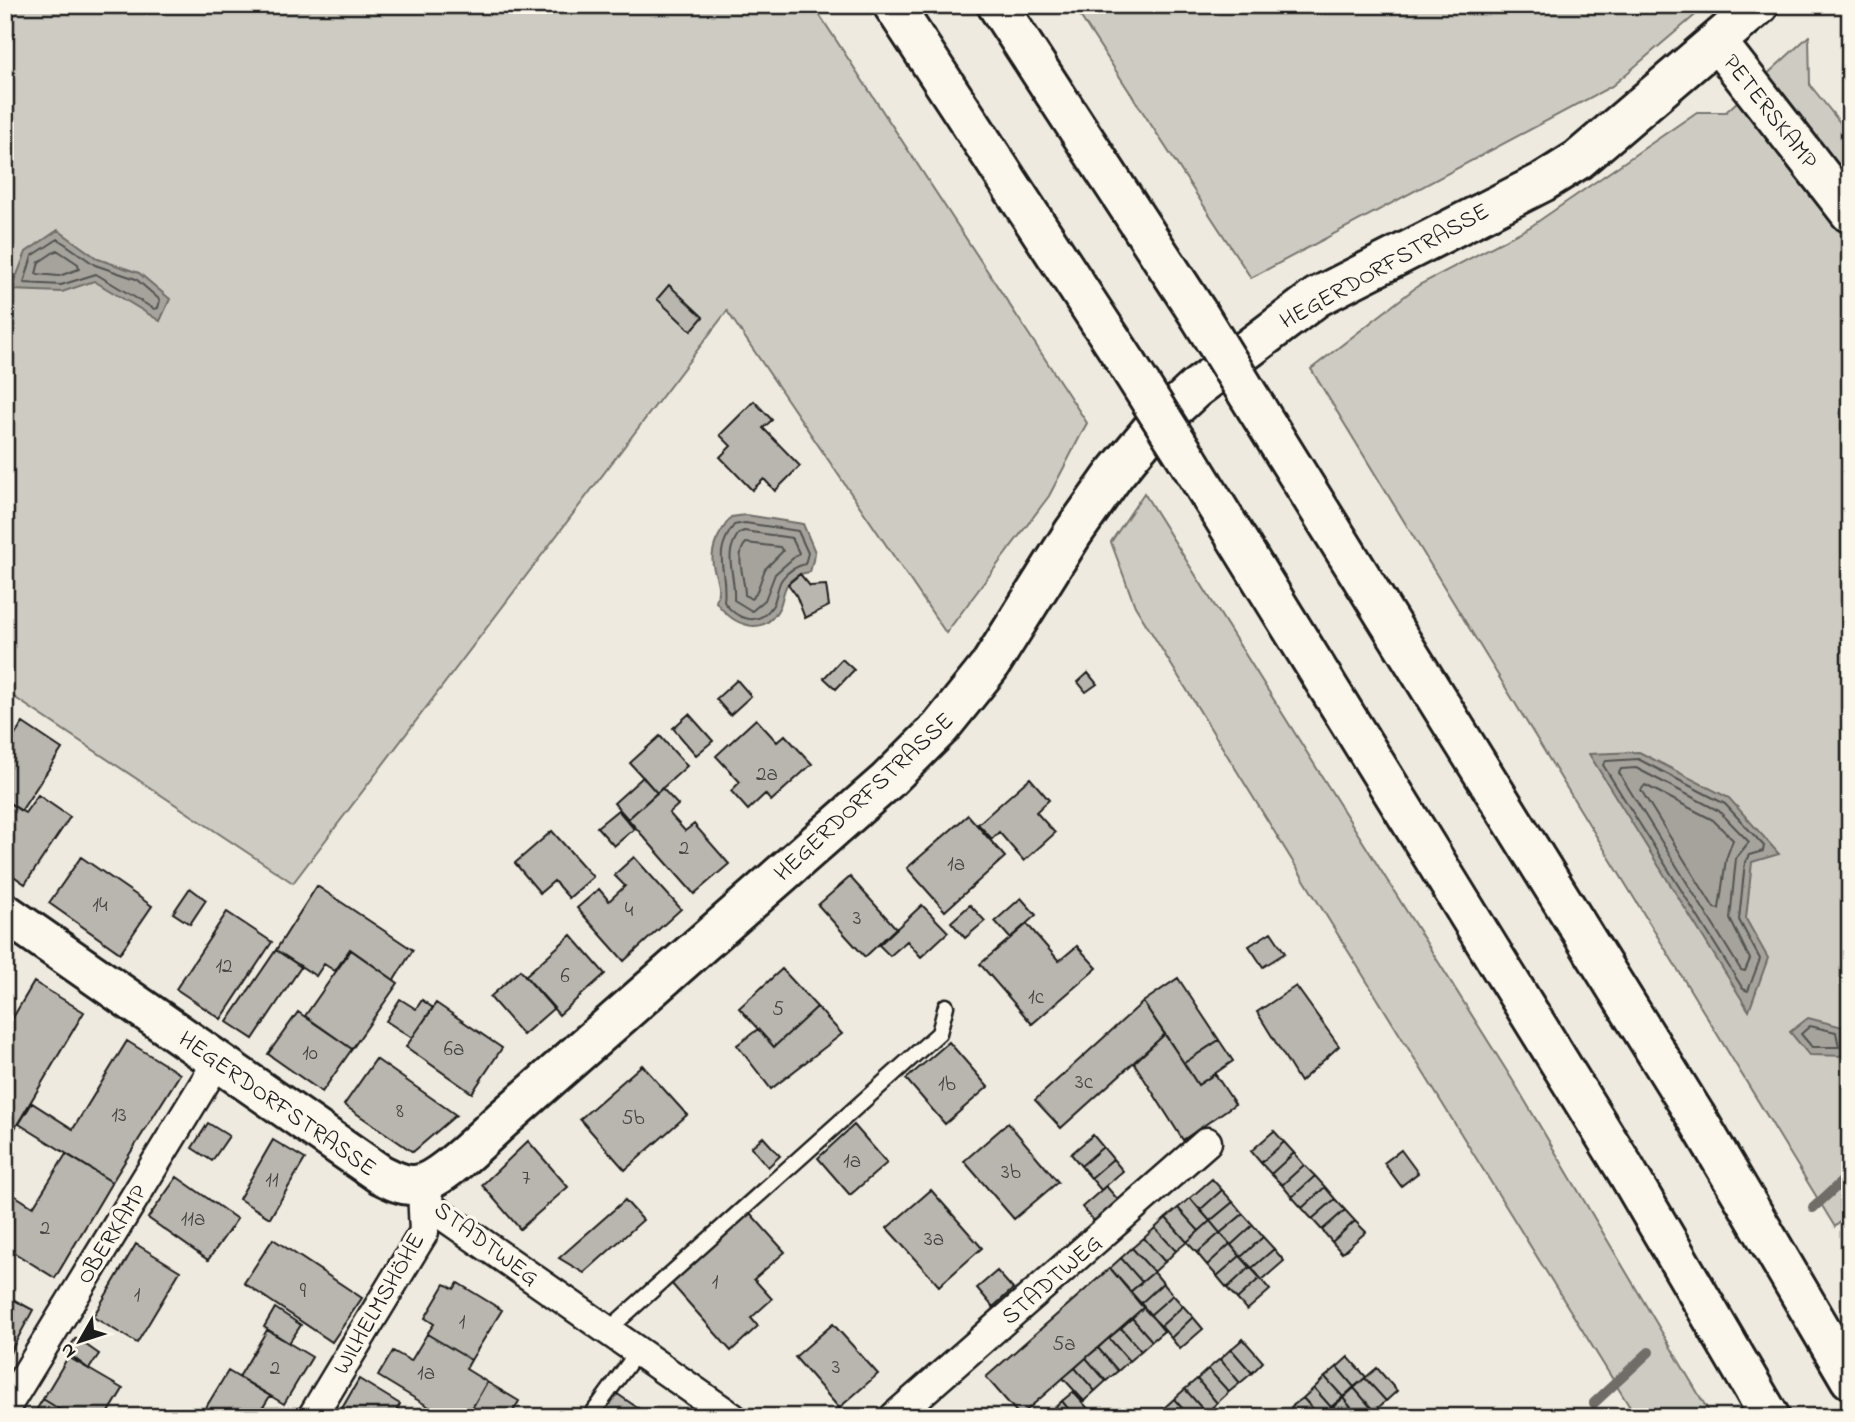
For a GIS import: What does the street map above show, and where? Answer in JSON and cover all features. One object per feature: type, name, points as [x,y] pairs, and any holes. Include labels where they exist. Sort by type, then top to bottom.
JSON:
[{"type":"main road","points":[[893,5],[1188,460],[1624,1167],[1770,1417]]},
{"type":"main road","points":[[997,5],[1199,315],[1695,1115],[1850,1380]]},
{"type":"main road","name":"HEGERDORFSTRASSE","points":[[5,913],[380,1174],[400,1183],[421,1184],[437,1176],[914,755],[989,667],[1073,533],[1114,475],[1152,429],[1195,389],[1317,297],[1543,181],[1578,160],[1759,5]]},
{"type":"main road","name":"PETERSKAMP","points":[[1717,42],[1850,213]]},
{"type":"street","name":"OBERKAMP","points":[[5,1409],[218,1061]]},
{"type":"street","name":"STADTWEG","points":[[894,1417],[1207,1142]]},
{"type":"street","name":"STADTWEG","points":[[421,1184],[432,1208],[732,1417]]},
{"type":"street","name":"WILHELMSHÖHE","points":[[312,1417],[424,1232],[421,1184]]},
{"type":"lane","points":[[608,1330],[940,1033],[946,1006]]},
{"type":"lane","points":[[590,1417],[638,1351]]},
{"type":"shaded area","points":[[5,5],[813,5],[1087,423],[1049,496],[946,633],[727,311],[293,883],[5,691]]},
{"type":"shaded area","points":[[1073,5],[1707,5],[1612,86],[1251,278]]},
{"type":"shaded area","points":[[1809,36],[1810,85],[1850,135],[1850,1212],[1835,1227],[1311,369],[1419,285],[1530,227],[1697,112],[1726,112]]},
{"type":"shaded area","points":[[1144,493],[1515,1084],[1712,1417],[1636,1417],[1135,606],[1111,542]]},
{"type":"water","points":[[58,230],[98,259],[139,273],[170,299],[160,321],[94,281],[62,292],[11,290],[26,252]]},
{"type":"water","points":[[746,515],[803,524],[815,552],[810,572],[791,579],[773,617],[757,626],[731,617],[716,602],[718,586],[713,555],[716,541],[731,517]]},
{"type":"water","points":[[1639,752],[1729,798],[1779,854],[1752,862],[1746,919],[1768,958],[1749,1011],[1589,754]]},
{"type":"water","points":[[1808,1018],[1843,1027],[1848,1056],[1809,1055],[1790,1032]]},
{"type":"building","points":[[669,285],[703,317],[691,331],[657,299]]},
{"type":"building","points":[[754,401],[772,420],[763,428],[800,466],[775,491],[764,479],[752,490],[720,457],[731,446],[720,435]]},
{"type":"building","points":[[800,574],[810,586],[826,585],[829,606],[805,618],[796,595],[788,584]]},
{"type":"building","points":[[842,659],[854,670],[836,689],[824,678]]},
{"type":"building","points":[[1088,673],[1097,684],[1086,692],[1078,682]]},
{"type":"building","points":[[737,680],[751,696],[730,715],[716,699]]},
{"type":"building","points":[[689,714],[713,741],[696,755],[673,728]]},
{"type":"building","points":[[756,719],[777,742],[785,735],[812,764],[771,801],[765,794],[748,810],[731,791],[740,782],[716,756]]},
{"type":"building","points":[[23,723],[62,749],[21,811],[5,800],[5,750]]},
{"type":"building","points":[[660,736],[687,766],[657,793],[630,763]]},
{"type":"building","points":[[643,777],[657,793],[628,819],[614,803]]},
{"type":"building","points":[[1030,778],[1049,800],[1036,812],[1055,833],[1024,861],[999,832],[992,839],[978,824]]},
{"type":"building","points":[[662,788],[678,805],[669,813],[685,831],[694,824],[729,864],[694,894],[628,819]]},
{"type":"building","points":[[38,795],[70,817],[25,884],[5,870],[5,800],[25,813]]},
{"type":"building","points":[[618,810],[634,829],[614,846],[597,827]]},
{"type":"building","points":[[968,815],[1005,857],[945,911],[907,868]]},
{"type":"building","points":[[552,831],[593,877],[569,898],[554,881],[540,893],[515,863]]},
{"type":"building","points":[[81,857],[152,906],[120,953],[49,903]]},
{"type":"building","points":[[634,857],[681,909],[624,961],[577,908],[599,889],[609,901],[625,886],[614,875]]},
{"type":"building","points":[[850,877],[896,928],[865,957],[818,905]]},
{"type":"building","points":[[317,886],[413,950],[394,980],[350,949],[335,971],[324,964],[316,976],[276,950]]},
{"type":"building","points":[[190,888],[206,900],[190,924],[173,913]]},
{"type":"building","points":[[1021,898],[1036,915],[1010,938],[995,921]]},
{"type":"building","points":[[922,905],[948,932],[921,957],[907,941],[890,956],[879,945]]},
{"type":"building","points":[[970,905],[985,921],[965,938],[951,922]]},
{"type":"building","points":[[227,912],[272,942],[221,1019],[176,989]]},
{"type":"building","points":[[1027,924],[1059,961],[1077,946],[1097,968],[1032,1024],[980,964]]},
{"type":"building","points":[[1271,932],[1285,953],[1263,967],[1249,946]]},
{"type":"building","points":[[571,935],[605,974],[559,1015],[525,976]]},
{"type":"building","points":[[276,950],[301,967],[253,1039],[227,1022]]},
{"type":"building","points":[[351,950],[398,983],[352,1049],[305,1016]]},
{"type":"building","points":[[782,969],[817,1007],[774,1047],[739,1008]]},
{"type":"building","points":[[520,970],[554,1008],[523,1035],[490,997]]},
{"type":"building","points":[[1178,978],[1219,1040],[1184,1063],[1143,1002]]},
{"type":"building","points":[[34,982],[84,1012],[5,1145],[5,1031]]},
{"type":"building","points":[[1296,986],[1339,1046],[1300,1082],[1257,1012]]},
{"type":"building","points":[[400,999],[416,1009],[422,1000],[433,1008],[412,1038],[386,1021]]},
{"type":"building","points":[[1143,1002],[1165,1034],[1061,1128],[1035,1100]]},
{"type":"building","points":[[436,1003],[502,1048],[472,1093],[406,1047]]},
{"type":"building","points":[[817,1007],[842,1034],[771,1089],[737,1045],[758,1029],[774,1047]]},
{"type":"building","points":[[298,1012],[352,1049],[322,1092],[268,1054]]},
{"type":"building","points":[[1165,1034],[1198,1085],[1215,1074],[1235,1104],[1183,1140],[1134,1063]]},
{"type":"building","points":[[1219,1040],[1233,1061],[1198,1085],[1184,1063]]},
{"type":"building","points":[[127,1041],[180,1074],[112,1182],[19,1124],[32,1103],[73,1129]]},
{"type":"building","points":[[949,1042],[988,1087],[945,1124],[906,1079]]},
{"type":"building","points":[[376,1059],[456,1115],[413,1152],[344,1105]]},
{"type":"building","points":[[642,1065],[687,1115],[625,1170],[580,1119]]},
{"type":"building","points":[[208,1123],[229,1136],[212,1161],[192,1148]]},
{"type":"building","points":[[1008,1123],[1058,1182],[1014,1219],[964,1161]]},
{"type":"building","points":[[854,1125],[887,1163],[850,1195],[818,1158]]},
{"type":"building","points":[[1274,1131],[1284,1142],[1261,1163],[1251,1151]]},
{"type":"building","points":[[1093,1135],[1103,1147],[1081,1166],[1071,1154]]},
{"type":"building","points":[[763,1137],[780,1156],[768,1167],[751,1147]]},
{"type":"building","points":[[273,1140],[305,1159],[270,1218],[239,1199]]},
{"type":"building","points":[[528,1141],[568,1187],[520,1229],[482,1185]]},
{"type":"building","points":[[1284,1142],[1294,1153],[1271,1174],[1261,1163]]},
{"type":"building","points":[[1103,1147],[1113,1159],[1091,1178],[1081,1166]]},
{"type":"building","points":[[1401,1150],[1418,1173],[1401,1186],[1384,1163]]},
{"type":"building","points":[[1294,1153],[1304,1165],[1282,1185],[1271,1174]]},
{"type":"building","points":[[66,1154],[112,1182],[55,1278],[5,1247],[5,1202],[11,1193],[33,1207]]},
{"type":"building","points":[[1113,1159],[1123,1171],[1101,1190],[1091,1178]]},
{"type":"building","points":[[1304,1165],[1315,1176],[1292,1197],[1282,1185]]},
{"type":"building","points":[[1315,1176],[1325,1187],[1302,1208],[1292,1197]]},
{"type":"building","points":[[177,1177],[237,1219],[208,1260],[148,1218]]},
{"type":"building","points":[[1212,1179],[1222,1190],[1200,1210],[1190,1198]]},
{"type":"building","points":[[1106,1186],[1119,1201],[1095,1222],[1082,1207]]},
{"type":"building","points":[[1325,1187],[1335,1199],[1312,1219],[1302,1208]]},
{"type":"building","points":[[931,1190],[982,1248],[939,1286],[887,1228]]},
{"type":"building","points":[[1222,1190],[1233,1202],[1210,1221],[1200,1210]]},
{"type":"building","points":[[1190,1198],[1210,1221],[1199,1231],[1178,1208]]},
{"type":"building","points":[[1335,1199],[1345,1210],[1322,1230],[1312,1219]]},
{"type":"building","points":[[625,1200],[643,1220],[584,1273],[559,1258]]},
{"type":"building","points":[[1233,1202],[1243,1214],[1220,1233],[1210,1221]]},
{"type":"building","points":[[1178,1208],[1199,1231],[1187,1242],[1166,1218]]},
{"type":"building","points":[[1345,1210],[1355,1221],[1332,1242],[1322,1230]]},
{"type":"building","points":[[750,1213],[785,1252],[754,1279],[772,1299],[751,1318],[758,1326],[731,1351],[671,1283]]},
{"type":"building","points":[[1243,1214],[1253,1225],[1231,1245],[1220,1233]]},
{"type":"building","points":[[1166,1218],[1187,1242],[1176,1251],[1155,1228]]},
{"type":"building","points":[[1210,1221],[1220,1233],[1197,1253],[1187,1242]]},
{"type":"building","points":[[1355,1221],[1366,1232],[1342,1253],[1332,1242]]},
{"type":"building","points":[[1253,1225],[1263,1237],[1241,1257],[1231,1245]]},
{"type":"building","points":[[1155,1228],[1176,1251],[1165,1262],[1144,1238]]},
{"type":"building","points":[[1220,1233],[1230,1244],[1207,1265],[1197,1253]]},
{"type":"building","points":[[1263,1237],[1274,1249],[1252,1268],[1241,1257]]},
{"type":"building","points":[[1144,1238],[1165,1262],[1154,1272],[1132,1248]]},
{"type":"building","points":[[273,1239],[362,1298],[332,1342],[244,1283]]},
{"type":"building","points":[[136,1244],[180,1271],[137,1343],[93,1317]]},
{"type":"building","points":[[1230,1244],[1240,1256],[1217,1276],[1207,1265]]},
{"type":"building","points":[[1132,1248],[1154,1272],[1142,1282],[1121,1258]]},
{"type":"building","points":[[1274,1249],[1284,1261],[1262,1280],[1252,1268]]},
{"type":"building","points":[[1240,1256],[1250,1267],[1227,1288],[1217,1276]]},
{"type":"building","points":[[1121,1258],[1142,1282],[1130,1292],[1110,1268]]},
{"type":"building","points":[[1250,1267],[1260,1278],[1237,1299],[1227,1288]]},
{"type":"building","points":[[1110,1268],[1144,1307],[1020,1416],[986,1377]]},
{"type":"building","points":[[997,1271],[1013,1289],[993,1307],[977,1288]]},
{"type":"building","points":[[1154,1272],[1163,1283],[1140,1304],[1130,1292]]},
{"type":"building","points":[[1260,1278],[1270,1290],[1247,1310],[1237,1299]]},
{"type":"building","points":[[458,1283],[502,1310],[471,1360],[427,1334],[434,1324],[425,1318],[445,1284],[454,1289]]},
{"type":"building","points":[[1163,1283],[1173,1295],[1150,1315],[1140,1304]]},
{"type":"building","points":[[5,1295],[33,1310],[6,1360],[5,1359]]},
{"type":"building","points":[[1173,1295],[1183,1306],[1161,1326],[1150,1315]]},
{"type":"building","points":[[1183,1306],[1193,1317],[1171,1338],[1161,1326]]},
{"type":"building","points":[[1144,1307],[1164,1331],[1152,1341],[1132,1318]]},
{"type":"building","points":[[275,1308],[301,1325],[289,1343],[264,1327]]},
{"type":"building","points":[[1193,1317],[1203,1329],[1180,1349],[1171,1338]]},
{"type":"building","points":[[1132,1318],[1152,1341],[1141,1351],[1121,1328]]},
{"type":"building","points":[[833,1324],[878,1374],[839,1408],[795,1357]]},
{"type":"building","points":[[1121,1328],[1141,1351],[1129,1361],[1109,1338]]},
{"type":"building","points":[[267,1330],[312,1357],[284,1404],[239,1377]]},
{"type":"building","points":[[427,1334],[471,1360],[466,1369],[487,1382],[467,1417],[453,1417],[441,1410],[439,1413],[378,1376],[393,1351],[411,1361]]},
{"type":"building","points":[[76,1338],[99,1354],[89,1369],[66,1352]]},
{"type":"building","points":[[1109,1338],[1129,1361],[1118,1371],[1098,1348]]},
{"type":"building","points":[[1243,1339],[1263,1362],[1252,1373],[1231,1349]]},
{"type":"building","points":[[1098,1348],[1118,1371],[1106,1381],[1086,1358]]},
{"type":"building","points":[[1231,1349],[1252,1373],[1240,1383],[1220,1359]]},
{"type":"building","points":[[68,1357],[123,1389],[106,1417],[93,1414],[72,1417],[43,1399]]},
{"type":"building","points":[[1348,1357],[1366,1377],[1354,1387],[1337,1367]]},
{"type":"building","points":[[1086,1358],[1106,1381],[1095,1391],[1075,1368]]},
{"type":"building","points":[[1220,1359],[1240,1383],[1229,1392],[1208,1369]]},
{"type":"building","points":[[1337,1367],[1354,1387],[1343,1397],[1325,1377]]},
{"type":"building","points":[[1075,1368],[1095,1391],[1084,1401],[1063,1378]]},
{"type":"building","points":[[1377,1368],[1397,1391],[1386,1401],[1365,1378]]},
{"type":"building","points":[[1208,1369],[1229,1392],[1217,1403],[1197,1379]]},
{"type":"building","points":[[228,1371],[270,1396],[257,1417],[200,1417]]},
{"type":"building","points":[[1325,1377],[1343,1397],[1331,1407],[1314,1388]]},
{"type":"building","points":[[1365,1378],[1386,1401],[1374,1411],[1354,1388]]},
{"type":"building","points":[[359,1379],[400,1404],[393,1417],[337,1417]]},
{"type":"building","points":[[1197,1379],[1217,1403],[1206,1413],[1185,1389]]},
{"type":"building","points":[[487,1382],[519,1401],[510,1417],[467,1417]]},
{"type":"building","points":[[1314,1388],[1331,1407],[1321,1417],[1303,1398]]},
{"type":"building","points":[[1354,1388],[1374,1411],[1368,1417],[1359,1417],[1343,1398]]},
{"type":"building","points":[[1185,1389],[1206,1413],[1201,1417],[1190,1417],[1174,1399]]},
{"type":"building","points":[[1073,1392],[1093,1414],[1090,1417],[1075,1417],[1062,1401]]},
{"type":"building","points":[[616,1393],[651,1417],[600,1417]]},
{"type":"building","points":[[1303,1398],[1320,1417],[1299,1417],[1291,1407]]},
{"type":"building","points":[[1343,1398],[1359,1417],[1339,1417],[1332,1408]]},
{"type":"building","points":[[43,1399],[72,1417],[32,1417]]},
{"type":"building","points":[[1174,1399],[1190,1417],[1169,1417],[1163,1409]]},
{"type":"building","points":[[1062,1401],[1075,1417],[1056,1417],[1051,1411]]},
{"type":"waterway","points":[[1813,1208],[1850,1174]]},
{"type":"waterway","points":[[1594,1403],[1649,1352]]}]
